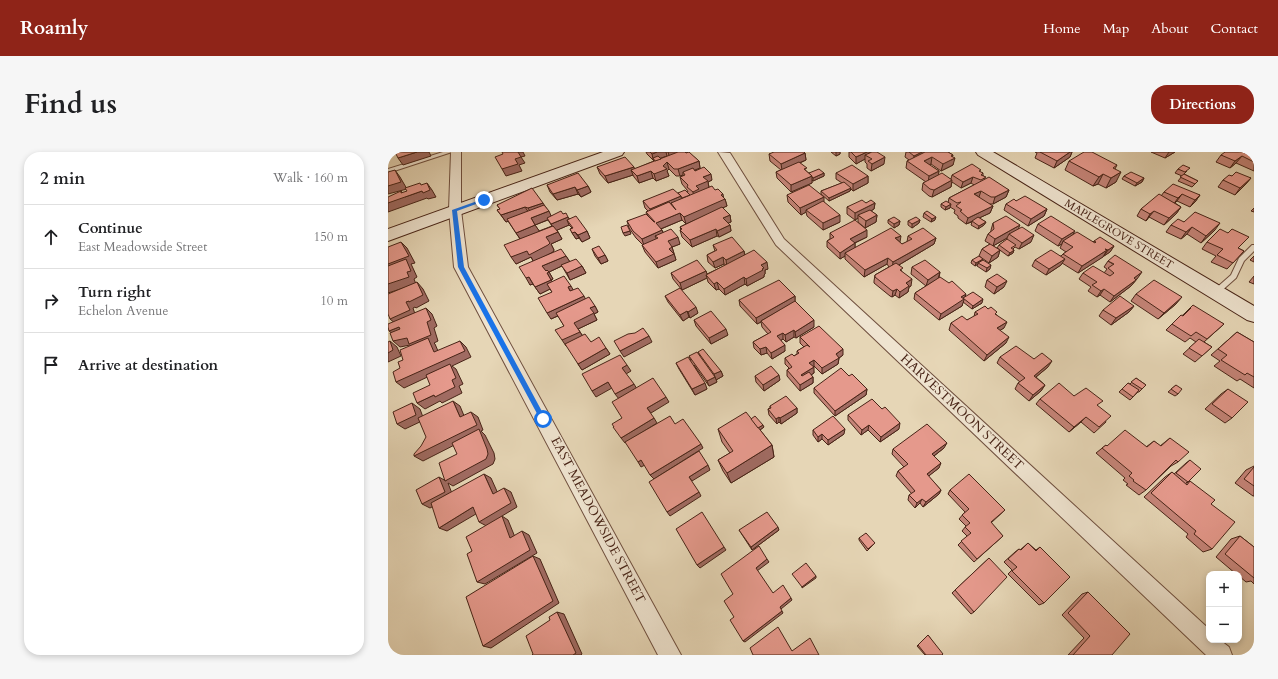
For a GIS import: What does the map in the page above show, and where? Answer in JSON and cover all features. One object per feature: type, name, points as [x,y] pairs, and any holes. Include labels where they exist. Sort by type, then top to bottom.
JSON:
[{"type":"street","name":"EAST MEADOWSIDE STREET","points":[[456,152],[455,210],[461,267],[670,655]]},
{"type":"street","points":[[388,235],[617,152]]},
{"type":"street","name":"HARVESTMOON STREET","points":[[723,152],[780,242],[1221,655]]},
{"type":"street","name":"MAPLEGROVE STREET","points":[[983,152],[1254,315]]},
{"type":"lane","points":[[388,171],[449,152]]},
{"type":"lane","points":[[1216,292],[1236,274],[1238,264],[1254,247]]},
{"type":"building","points":[[395,152],[417,152],[398,158]]},
{"type":"building","points":[[502,152],[518,152],[521,157],[515,159],[518,164],[502,169],[495,157],[503,154]]},
{"type":"building","points":[[678,152],[689,152],[699,161],[678,169],[674,169],[667,162],[663,166],[667,169],[654,174],[651,171],[637,176],[631,170]]},
{"type":"building","points":[[774,152],[805,153],[781,164],[769,154]]},
{"type":"building","points":[[851,152],[867,152],[856,157]]},
{"type":"building","points":[[872,152],[877,152],[885,157],[872,164],[868,161],[872,159],[865,155]]},
{"type":"building","points":[[909,152],[922,152],[914,156]]},
{"type":"building","points":[[925,152],[948,152],[955,158],[943,164],[932,157],[924,161],[939,171],[929,176],[907,161]]},
{"type":"building","points":[[1040,152],[1070,152],[1057,161]]},
{"type":"building","points":[[1084,152],[1092,152],[1117,165],[1113,168],[1121,172],[1111,178],[1103,174],[1099,177],[1069,161]]},
{"type":"building","points":[[1225,152],[1251,152],[1250,153],[1254,154],[1254,162],[1242,156],[1235,161],[1221,155]]},
{"type":"building","points":[[658,156],[661,159],[655,161],[653,158]]},
{"type":"building","points":[[625,157],[634,167],[605,176],[597,167]]},
{"type":"building","points":[[799,162],[807,168],[804,169],[812,176],[791,185],[776,172]]},
{"type":"building","points":[[972,164],[981,170],[979,171],[983,173],[981,175],[986,177],[981,180],[973,177],[963,182],[952,175]]},
{"type":"building","points":[[852,165],[868,176],[853,184],[836,173]]},
{"type":"building","points":[[1183,165],[1190,168],[1185,172],[1178,169]]},
{"type":"building","points":[[704,167],[711,174],[703,177],[708,181],[696,186],[699,189],[693,192],[687,187],[688,185],[680,177],[685,175],[683,172],[693,168],[695,171]]},
{"type":"building","points":[[819,169],[824,173],[813,178],[809,173]]},
{"type":"building","points":[[395,170],[401,182],[388,186],[388,172]]},
{"type":"building","points":[[1131,172],[1144,178],[1137,183],[1124,176]]},
{"type":"building","points":[[1236,172],[1251,178],[1240,188],[1223,180],[1229,175],[1232,176]]},
{"type":"building","points":[[578,173],[588,186],[577,190],[575,187],[553,194],[547,185]]},
{"type":"building","points":[[942,173],[952,180],[934,190],[930,189],[923,183]]},
{"type":"building","points":[[1184,174],[1198,181],[1195,184],[1180,177]]},
{"type":"building","points":[[989,177],[1009,190],[995,197],[991,197],[981,191],[974,194],[993,206],[968,218],[960,211],[962,210],[956,206],[961,202],[957,203],[949,198]]},
{"type":"building","points":[[844,182],[851,188],[829,198],[821,191]]},
{"type":"building","points":[[420,183],[421,185],[427,183],[430,190],[423,193],[422,191],[388,203],[388,197],[401,191],[401,193],[407,191],[405,188]]},
{"type":"building","points":[[1173,184],[1200,195],[1195,200],[1182,194],[1178,198],[1164,192]]},
{"type":"building","points":[[809,185],[824,197],[800,208],[787,195]]},
{"type":"building","points":[[712,186],[715,190],[718,189],[723,194],[721,195],[725,199],[684,217],[680,213],[656,223],[662,230],[642,239],[633,231],[627,221],[646,214],[655,222],[646,212],[669,202],[676,210],[671,203]]},
{"type":"building","points":[[532,188],[543,203],[501,215],[497,210],[500,209],[497,205]]},
{"type":"building","points":[[673,189],[681,196],[650,209],[643,201]]},
{"type":"building","points":[[685,190],[690,195],[682,198],[678,193]]},
{"type":"building","points":[[1159,194],[1181,207],[1169,218],[1154,211],[1150,214],[1141,209]]},
{"type":"building","points":[[1025,196],[1047,209],[1031,219],[1006,204],[1014,199],[1016,201]]},
{"type":"building","points":[[862,200],[866,203],[871,200],[875,203],[855,213],[847,207]]},
{"type":"building","points":[[823,201],[840,215],[823,223],[806,210]]},
{"type":"building","points":[[946,201],[951,204],[946,207],[941,204]]},
{"type":"building","points":[[544,205],[549,211],[531,218],[535,225],[516,233],[507,219]]},
{"type":"building","points":[[722,207],[730,215],[723,218],[730,225],[690,240],[680,230],[682,229],[680,227]]},
{"type":"building","points":[[870,210],[877,215],[866,221],[858,215]]},
{"type":"building","points":[[561,211],[563,214],[566,213],[568,217],[551,224],[547,218]]},
{"type":"building","points":[[927,211],[936,217],[932,219],[924,213]]},
{"type":"building","points":[[1195,212],[1220,223],[1206,236],[1192,227],[1186,232],[1171,225],[1178,219],[1184,222]]},
{"type":"building","points":[[576,216],[587,231],[578,235],[575,232],[572,233],[570,229],[573,228],[567,220]]},
{"type":"building","points":[[1006,216],[1020,225],[995,239],[988,234],[994,229],[993,223]]},
{"type":"building","points":[[1051,216],[1075,231],[1062,239],[1038,224]]},
{"type":"building","points":[[894,217],[900,221],[894,224],[888,220]]},
{"type":"building","points":[[916,217],[920,220],[912,224],[908,221]]},
{"type":"building","points":[[978,217],[986,222],[979,226],[972,221]]},
{"type":"building","points":[[855,220],[867,230],[850,239],[855,243],[840,253],[827,241],[834,237],[830,233]]},
{"type":"building","points":[[627,225],[630,231],[623,233],[621,227]]},
{"type":"building","points":[[553,226],[558,232],[546,237],[550,243],[529,255],[527,251],[511,257],[504,245]]},
{"type":"building","points":[[1022,227],[1034,235],[1022,243],[1009,234]]},
{"type":"building","points":[[891,228],[901,236],[895,238],[902,244],[912,239],[908,236],[923,228],[936,238],[893,262],[888,258],[865,270],[845,253]]},
{"type":"building","points":[[671,229],[678,237],[668,241],[672,247],[669,249],[674,254],[656,262],[642,245],[658,238],[655,236]]},
{"type":"building","points":[[1220,229],[1228,233],[1232,229],[1249,237],[1238,248],[1244,251],[1233,263],[1217,255],[1223,249],[1207,242]]},
{"type":"building","points":[[1077,232],[1095,243],[1096,242],[1094,241],[1100,237],[1114,246],[1108,250],[1105,249],[1107,250],[1082,266],[1063,254],[1073,247],[1063,241]]},
{"type":"building","points":[[732,237],[744,251],[726,260],[723,257],[713,262],[707,255],[717,250],[713,245]]},
{"type":"building","points":[[1007,239],[1016,245],[1011,248],[1014,250],[1010,253],[999,245]]},
{"type":"building","points":[[401,242],[409,256],[388,264],[388,247]]},
{"type":"building","points":[[990,244],[1000,250],[992,256],[982,249]]},
{"type":"building","points":[[599,246],[605,255],[598,258],[592,249]]},
{"type":"building","points":[[561,249],[566,256],[542,266],[549,272],[547,273],[551,280],[535,287],[529,277],[526,278],[519,267]]},
{"type":"building","points":[[754,250],[767,262],[761,265],[764,268],[762,269],[763,270],[746,279],[744,277],[724,289],[717,282],[714,284],[706,275]]},
{"type":"building","points":[[1051,250],[1065,259],[1049,269],[1035,260]]},
{"type":"building","points":[[1115,255],[1142,272],[1134,278],[1136,280],[1114,296],[1104,289],[1101,291],[1092,285],[1097,282],[1083,273],[1093,266],[1110,276],[1114,273],[1108,268],[1114,264],[1108,261]]},
{"type":"building","points":[[979,256],[983,259],[976,263],[972,260]]},
{"type":"building","points":[[406,259],[411,271],[407,272],[409,277],[388,284],[388,266]]},
{"type":"building","points":[[576,259],[582,266],[567,273],[561,265]]},
{"type":"building","points":[[697,260],[706,271],[680,283],[671,273]]},
{"type":"building","points":[[925,260],[940,272],[928,280],[912,267]]},
{"type":"building","points":[[983,260],[991,265],[987,268],[978,263]]},
{"type":"building","points":[[896,263],[903,268],[900,270],[912,279],[906,283],[909,286],[900,292],[897,289],[893,291],[891,290],[875,277],[875,275]]},
{"type":"building","points":[[997,274],[1007,281],[997,287],[987,280]]},
{"type":"building","points":[[564,276],[571,286],[568,287],[570,291],[578,288],[584,296],[547,313],[538,298],[552,292],[547,284]]},
{"type":"building","points":[[940,277],[949,283],[952,281],[966,294],[961,297],[964,299],[941,314],[915,293]]},
{"type":"building","points":[[779,280],[795,296],[756,318],[739,300]]},
{"type":"building","points":[[1154,280],[1182,297],[1164,313],[1136,294]]},
{"type":"building","points":[[417,282],[423,295],[406,302],[410,310],[390,319],[388,314],[388,294]]},
{"type":"building","points":[[680,288],[696,307],[680,315],[665,296]]},
{"type":"building","points":[[973,292],[983,299],[973,306],[963,298]]},
{"type":"building","points":[[1120,296],[1134,306],[1116,318],[1103,310]]},
{"type":"building","points":[[589,297],[595,306],[590,308],[594,313],[574,323],[580,332],[562,340],[555,330],[564,326],[556,313]]},
{"type":"building","points":[[795,301],[814,320],[795,332],[794,330],[785,335],[783,333],[777,336],[785,345],[771,353],[766,347],[760,349],[753,342],[771,332],[761,321]]},
{"type":"building","points":[[1193,305],[1224,324],[1207,339],[1196,332],[1191,336],[1172,324],[1181,315],[1183,316]]},
{"type":"building","points":[[985,306],[988,309],[991,307],[997,312],[995,314],[1007,322],[997,328],[1009,337],[987,355],[951,323],[962,316],[967,320],[978,314],[975,312]]},
{"type":"building","points":[[426,308],[431,320],[427,322],[431,335],[409,344],[407,338],[393,341],[390,333],[400,329],[399,327],[389,331],[388,324]]},
{"type":"building","points":[[711,311],[726,329],[709,338],[694,320]]},
{"type":"building","points":[[819,326],[843,349],[836,354],[839,358],[822,368],[814,360],[809,363],[814,367],[801,375],[802,376],[809,372],[813,377],[800,385],[787,370],[792,367],[785,358],[792,354],[794,356],[799,353],[797,351],[807,345],[810,347],[800,337]]},
{"type":"building","points":[[643,328],[649,336],[620,351],[614,341],[628,334],[635,333]]},
{"type":"building","points":[[1237,332],[1254,342],[1254,377],[1247,373],[1245,375],[1221,360],[1227,355],[1218,349]]},
{"type":"building","points":[[585,334],[591,342],[599,337],[606,348],[578,364],[565,344]]},
{"type":"building","points":[[428,338],[434,352],[460,341],[465,351],[396,382],[393,372],[400,368],[398,362],[403,360],[400,350]]},
{"type":"building","points":[[1199,339],[1212,347],[1202,356],[1189,348]]},
{"type":"building","points":[[390,341],[393,350],[388,353],[388,342]]},
{"type":"building","points":[[1016,346],[1034,359],[1042,353],[1052,361],[1034,376],[1045,385],[1033,395],[1018,383],[1025,378],[1000,357]]},
{"type":"building","points":[[703,349],[721,371],[714,374],[698,352]]},
{"type":"building","points":[[697,352],[715,377],[707,381],[689,356]]},
{"type":"building","points":[[620,355],[627,365],[622,368],[634,384],[615,394],[608,382],[592,391],[582,374]]},
{"type":"building","points":[[688,357],[705,383],[692,389],[676,363]]},
{"type":"building","points":[[450,364],[456,378],[452,380],[455,387],[435,397],[434,395],[417,403],[413,393],[430,385],[426,375]]},
{"type":"building","points":[[771,366],[779,375],[763,385],[755,376]]},
{"type":"building","points":[[841,368],[849,376],[852,374],[867,389],[835,411],[814,388]]},
{"type":"building","points":[[653,378],[666,397],[647,408],[654,418],[621,438],[612,424],[622,418],[612,402]]},
{"type":"building","points":[[1136,378],[1146,385],[1142,389],[1131,382]]},
{"type":"building","points":[[1059,383],[1074,396],[1086,388],[1103,401],[1097,405],[1111,416],[1099,427],[1086,417],[1074,427],[1040,399]]},
{"type":"building","points":[[1128,383],[1139,390],[1133,397],[1122,389]]},
{"type":"building","points":[[1176,385],[1182,389],[1178,394],[1171,389]]},
{"type":"building","points":[[1228,389],[1248,402],[1232,418],[1212,404]]},
{"type":"building","points":[[786,396],[797,408],[776,419],[768,409],[771,408],[770,406]]},
{"type":"building","points":[[872,399],[882,409],[885,407],[900,423],[881,437],[869,425],[862,430],[848,415]]},
{"type":"building","points":[[453,401],[460,417],[471,412],[477,425],[414,456],[426,437],[418,418]]},
{"type":"building","points":[[412,403],[416,415],[397,424],[393,412]]},
{"type":"building","points":[[746,412],[772,445],[727,473],[718,460],[733,451],[718,429]]},
{"type":"building","points":[[670,416],[675,424],[683,419],[701,444],[650,475],[641,460],[638,462],[625,442]]},
{"type":"building","points":[[755,416],[763,425],[758,428],[751,419]]},
{"type":"building","points":[[833,416],[845,429],[828,440],[822,434],[818,437],[813,430]]},
{"type":"building","points":[[927,424],[947,443],[932,454],[941,463],[927,474],[941,490],[926,502],[922,499],[917,503],[909,495],[915,491],[898,471],[908,464],[893,449]]},
{"type":"building","points":[[479,429],[487,449],[488,454],[486,459],[445,481],[439,463],[457,454],[452,443]]},
{"type":"building","points":[[1125,430],[1147,447],[1154,441],[1161,446],[1170,438],[1189,452],[1178,462],[1176,460],[1146,490],[1133,481],[1134,480],[1129,476],[1132,473],[1102,448],[1106,445],[1107,446]]},
{"type":"building","points":[[699,451],[708,465],[689,477],[699,492],[667,512],[649,482]]},
{"type":"building","points":[[1190,460],[1201,469],[1188,482],[1176,473]]},
{"type":"building","points":[[1254,467],[1254,486],[1244,479]]},
{"type":"building","points":[[1172,472],[1187,485],[1190,481],[1215,500],[1211,504],[1235,522],[1212,549],[1194,534],[1196,531],[1151,493]]},
{"type":"building","points":[[484,474],[493,494],[504,488],[511,503],[479,522],[473,507],[439,528],[431,503]]},
{"type":"building","points":[[969,474],[1005,510],[991,522],[1003,536],[977,559],[961,541],[971,533],[965,527],[970,523],[962,515],[969,509],[950,490]]},
{"type":"building","points":[[439,477],[445,492],[422,504],[416,490]]},
{"type":"building","points":[[702,512],[724,547],[697,565],[676,529]]},
{"type":"building","points":[[767,512],[778,527],[751,547],[739,530]]},
{"type":"building","points":[[502,516],[510,538],[522,531],[530,550],[477,582],[467,554],[472,551],[466,537]]},
{"type":"building","points":[[866,533],[875,543],[868,549],[859,538]]},
{"type":"building","points":[[1240,536],[1254,547],[1254,578],[1225,554]]},
{"type":"building","points":[[1028,543],[1036,551],[1040,547],[1070,577],[1044,603],[1012,571],[1017,567],[1008,559]]},
{"type":"building","points":[[759,546],[767,559],[756,568],[773,593],[783,585],[791,598],[780,607],[782,611],[743,641],[730,620],[734,617],[724,601],[733,594],[721,574]]},
{"type":"building","points":[[533,556],[553,601],[483,646],[466,597]]},
{"type":"building","points":[[989,558],[1007,577],[974,612],[955,590]]},
{"type":"building","points":[[806,563],[816,576],[802,587],[792,574]]},
{"type":"building","points":[[1088,592],[1130,634],[1112,655],[1073,655],[1090,636],[1068,613]]},
{"type":"building","points":[[557,612],[576,653],[573,655],[532,655],[533,654],[526,636],[550,620],[549,617]]},
{"type":"building","points":[[778,627],[792,651],[810,638],[819,655],[753,655],[750,648]]},
{"type":"building","points":[[928,635],[943,654],[942,655],[926,655],[918,645]]},
{"type":"route","points":[[484,200],[455,210],[461,267],[543,419]]}]
